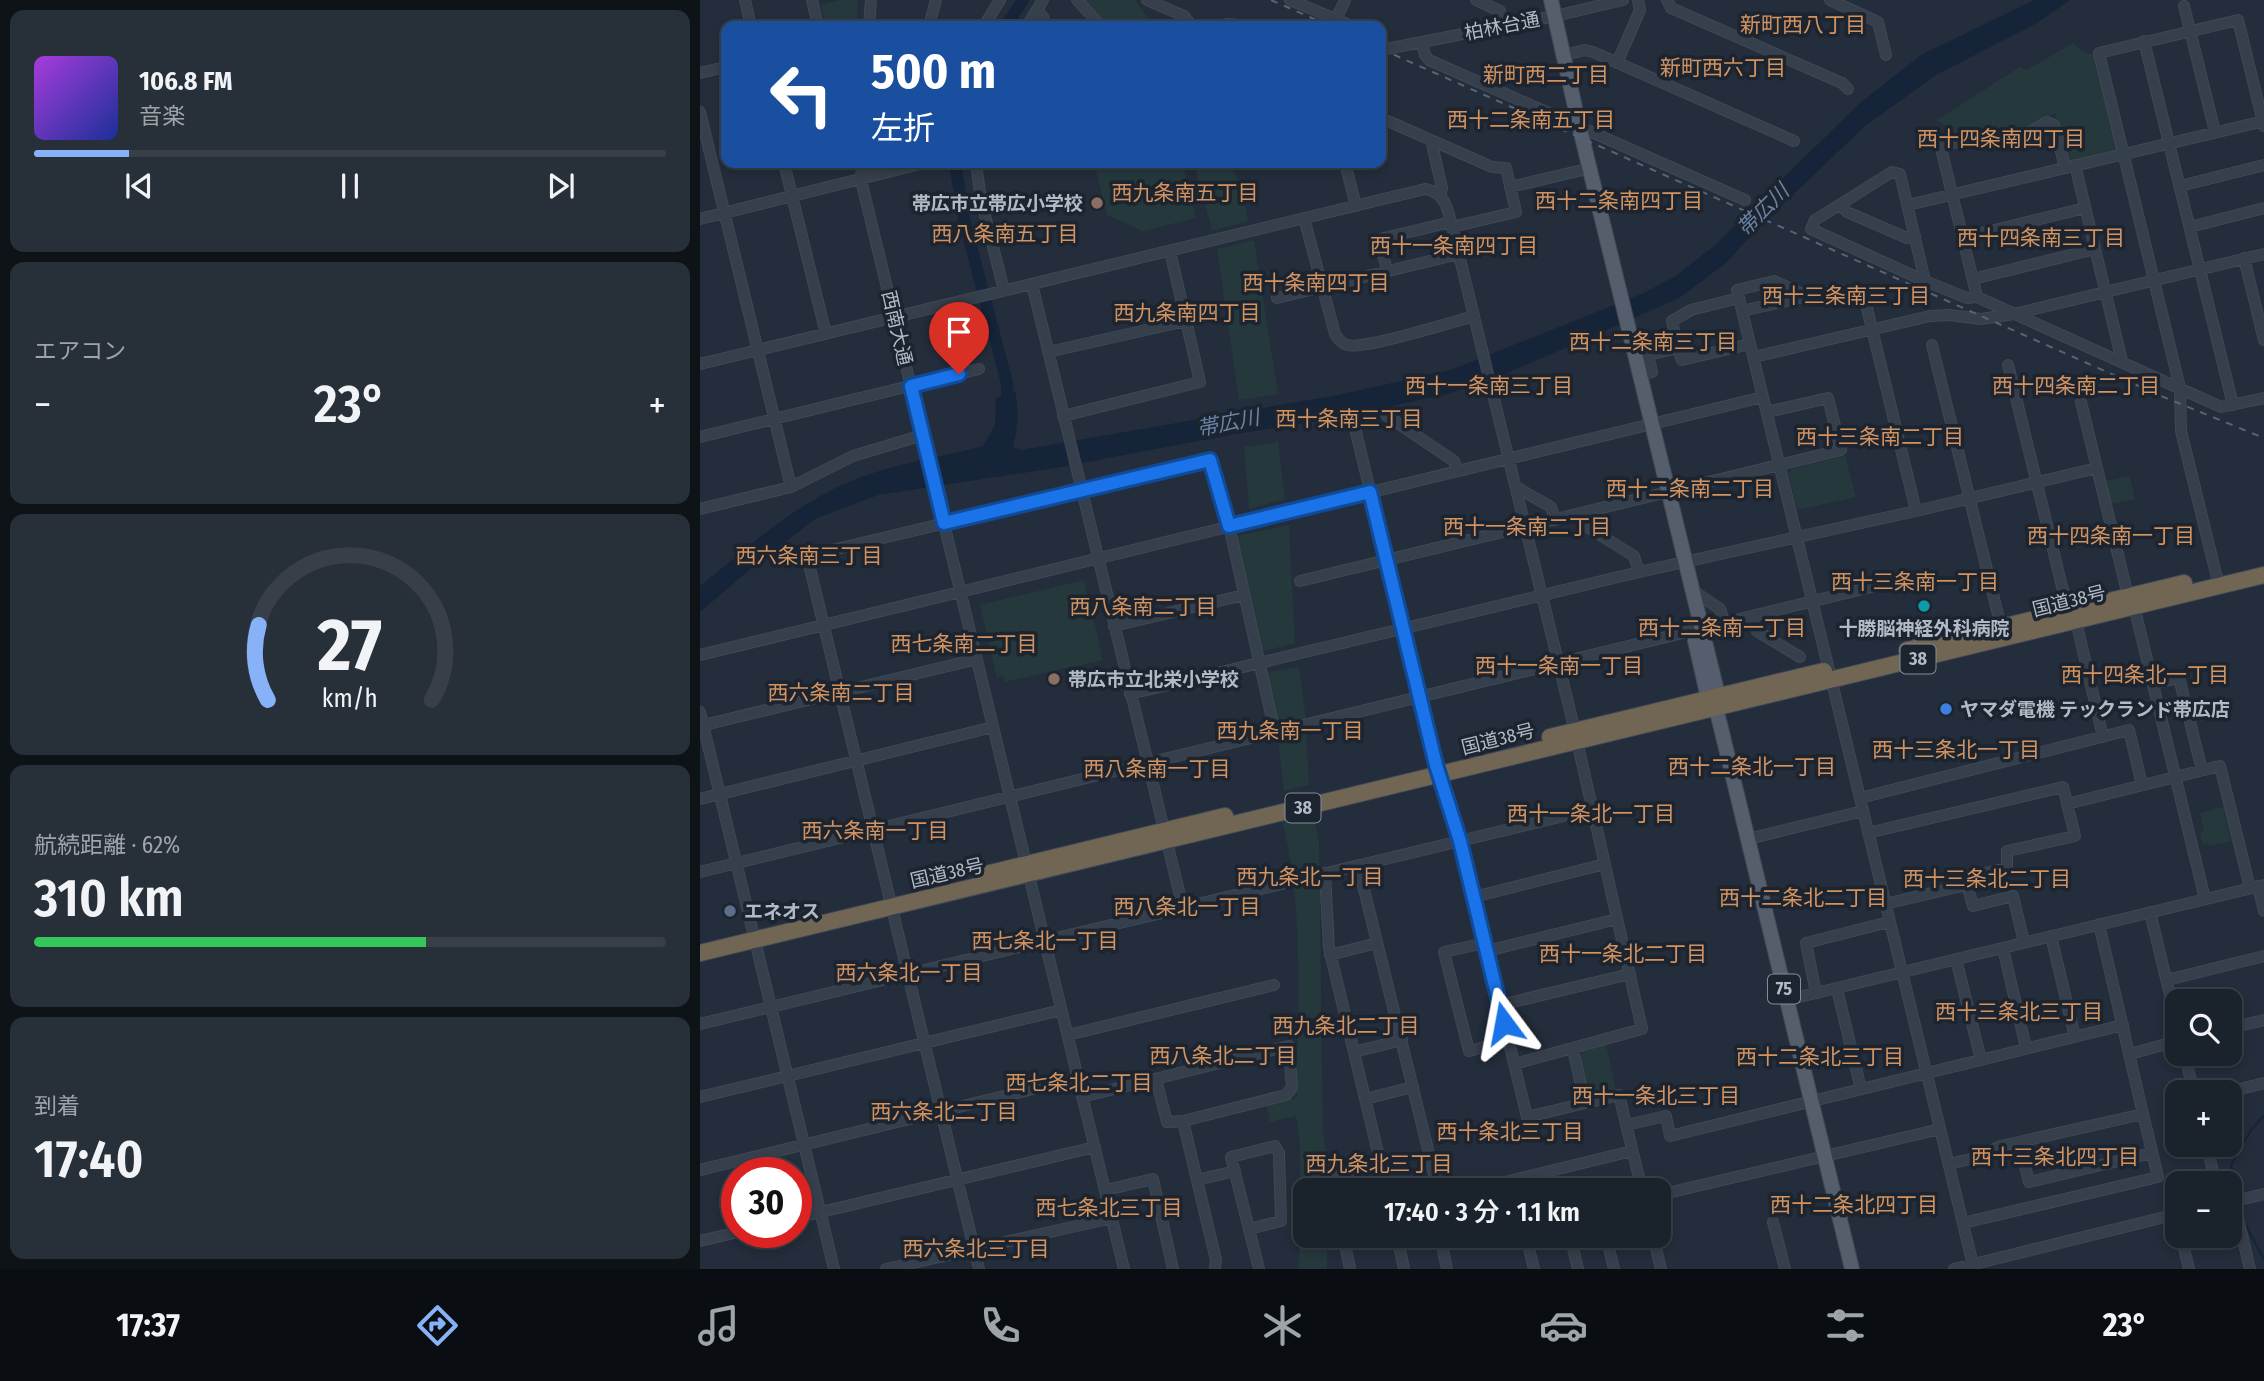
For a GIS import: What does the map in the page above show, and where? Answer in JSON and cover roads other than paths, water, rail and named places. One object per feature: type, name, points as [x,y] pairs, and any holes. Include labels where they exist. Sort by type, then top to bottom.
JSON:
[{"type":"highway","name":"国道38号","points":[[2218,581],[2264,564]]},
{"type":"highway","name":"国道38号","points":[[700,942],[754,934],[890,902],[2131,601],[2218,581],[2264,575]]},
{"type":"highway","name":"国道38号","points":[[700,953],[754,934]]},
{"type":"main road","points":[[1543,0],[1564,55],[1575,124]]},
{"type":"main road","points":[[1551,0],[1551,17],[1575,124],[1714,701]]},
{"type":"main road","points":[[1625,329],[1640,375],[1648,425]]},
{"type":"main road","points":[[1681,564],[1692,590],[1697,631]]},
{"type":"main road","name":"75","points":[[1714,701],[1852,1269]]},
{"type":"street","points":[[745,0],[750,21]]},
{"type":"street","points":[[812,0],[817,21]]},
{"type":"street","points":[[869,21],[871,0]]},
{"type":"street","points":[[930,21],[936,0]]},
{"type":"street","points":[[987,21],[999,0]]},
{"type":"street","points":[[1077,0],[1096,21]]},
{"type":"street","points":[[1147,0],[1190,21]]},
{"type":"street","points":[[1290,0],[1331,21]]},
{"type":"street","points":[[1336,21],[1345,0]]},
{"type":"street","points":[[1476,0],[1500,11],[1503,26]]},
{"type":"street","name":"柏林台通","points":[[1386,46],[1422,42],[1623,0]]},
{"type":"street","points":[[1617,63],[1640,10],[1638,0]]},
{"type":"street","points":[[1667,0],[1671,8],[1842,83],[1848,89]]},
{"type":"street","points":[[1830,0],[1878,22],[1886,55]]},
{"type":"street","points":[[1030,21],[1040,5]]},
{"type":"street","points":[[2184,6],[2215,132]]},
{"type":"street","points":[[1908,205],[2070,166],[2123,154],[2215,132],[2264,123],[2238,20],[2099,53],[2123,154],[2153,280],[2180,388],[2181,431],[2218,581]]},
{"type":"street","points":[[2144,41],[2233,405]]},
{"type":"street","points":[[1422,42],[1429,60],[1745,200]]},
{"type":"street","points":[[1564,55],[1585,50],[1794,141]]},
{"type":"street","points":[[700,73],[721,68]]},
{"type":"street","points":[[700,112],[791,487]]},
{"type":"street","points":[[1386,120],[1492,167],[1506,168],[1516,212],[1380,239],[1387,272]]},
{"type":"street","points":[[1977,297],[1941,148],[1947,143],[2016,140],[2047,122],[2053,125],[2085,208],[2122,361]]},
{"type":"street","points":[[1431,140],[1442,188],[1440,195]]},
{"type":"street","points":[[2180,186],[2264,165]]},
{"type":"street","points":[[786,168],[826,334]]},
{"type":"street","name":"西南大通","points":[[862,168],[861,180],[1124,1269]]},
{"type":"street","points":[[700,219],[905,168]]},
{"type":"street","points":[[977,168],[1000,291]]},
{"type":"street","points":[[1346,168],[1356,206]]},
{"type":"street","points":[[1510,187],[1587,169]]},
{"type":"street","points":[[1926,281],[1900,174],[1892,172],[1815,220],[1811,229],[1926,281],[1967,298],[1977,297],[2221,407],[2264,398]]},
{"type":"street","points":[[700,364],[1425,190],[1440,195],[1446,202],[1452,224],[1516,487],[1593,808],[1642,1029],[1514,1064]]},
{"type":"street","points":[[1840,205],[1847,212],[1907,238],[1915,236]]},
{"type":"street","points":[[1962,238],[2085,208]]},
{"type":"street","points":[[2190,227],[2264,208]]},
{"type":"street","points":[[1304,218],[1335,334],[1340,342],[1348,346],[1384,340],[1474,316]]},
{"type":"street","points":[[1973,279],[2095,249]]},
{"type":"street","points":[[1063,416],[1200,382],[1170,251]]},
{"type":"street","points":[[1277,298],[1459,254]]},
{"type":"street","points":[[1754,357],[1930,316],[1949,315],[1981,319],[2014,314],[2264,254]]},
{"type":"street","points":[[2244,258],[2264,340]]},
{"type":"street","points":[[1807,296],[1774,281],[1737,290],[1973,1267]]},
{"type":"street","points":[[1032,284],[1183,908]]},
{"type":"street","points":[[1742,311],[1839,289],[1865,300],[1916,512]]},
{"type":"street","points":[[1739,298],[1691,310],[1672,321],[1678,348],[1682,360],[1750,344]]},
{"type":"street","points":[[1048,352],[1186,321]]},
{"type":"street","points":[[1933,345],[2002,633]]},
{"type":"street","points":[[1640,375],[1652,372],[1648,355],[1678,348]]},
{"type":"street","points":[[2008,365],[2103,737]]},
{"type":"street","points":[[700,437],[979,369]]},
{"type":"street","points":[[700,655],[1763,397]]},
{"type":"street","points":[[1300,582],[1840,450],[1828,398],[1767,412]]},
{"type":"street","points":[[2081,402],[2205,899]]},
{"type":"street","points":[[1387,416],[1454,461],[1457,471]]},
{"type":"street","points":[[1354,424],[1438,770],[1460,841],[1527,1117],[1619,1095],[1639,1178]]},
{"type":"street","points":[[700,509],[791,487],[853,456],[923,435]]},
{"type":"street","points":[[979,1269],[807,556],[1210,460],[1229,526],[1275,733]]},
{"type":"street","points":[[1130,694],[1639,572],[1916,512],[2097,468]]},
{"type":"street","points":[[1516,487],[1551,507],[1555,520]]},
{"type":"street","points":[[1583,513],[1587,527],[1634,556],[1639,572]]},
{"type":"street","points":[[700,872],[1900,580]]},
{"type":"street","points":[[1692,590],[1720,609],[1725,624]]},
{"type":"street","points":[[1114,626],[1244,595]]},
{"type":"street","points":[[1752,617],[1757,631],[1800,657]]},
{"type":"street","points":[[702,726],[977,659]]},
{"type":"street","points":[[2153,684],[2179,678],[2202,770]]},
{"type":"street","points":[[700,712],[834,1269]]},
{"type":"street","points":[[700,799],[993,727]]},
{"type":"street","points":[[1860,798],[2129,730],[2142,785]]},
{"type":"street","points":[[2067,804],[2220,766],[2264,911]]},
{"type":"street","points":[[1868,833],[2063,787],[2075,836],[2007,851],[2007,868],[1965,878],[1973,906],[2013,897],[2024,942]]},
{"type":"street","points":[[700,1024],[1593,808]]},
{"type":"street","points":[[1748,839],[1863,811]]},
{"type":"street","points":[[1474,897],[1605,864]]},
{"type":"street","points":[[1358,865],[1434,1178]]},
{"type":"street","points":[[1325,873],[1330,955],[1384,1178]]},
{"type":"street","points":[[1885,904],[1966,885]]},
{"type":"street","points":[[1787,1000],[2258,886]]},
{"type":"street","points":[[2150,912],[2169,989]]},
{"type":"street","points":[[1508,1041],[1469,1051],[1444,952],[1486,947],[1618,919]]},
{"type":"street","points":[[1816,993],[1806,943],[1889,922]]},
{"type":"street","points":[[1963,1223],[2158,1177],[2099,925]]},
{"type":"street","points":[[2051,936],[2075,1037]]},
{"type":"street","points":[[1330,955],[1377,943]]},
{"type":"street","points":[[2003,948],[2026,1048]]},
{"type":"street","points":[[2167,980],[2264,956]]},
{"type":"street","points":[[1956,959],[1981,1059]]},
{"type":"street","points":[[1500,1005],[1630,974]]},
{"type":"street","points":[[1068,1035],[1274,985]]},
{"type":"street","points":[[1837,989],[1861,1089]]},
{"type":"street","points":[[700,1097],[1061,1010]]},
{"type":"street","points":[[2242,1025],[2264,1020]]},
{"type":"street","points":[[1626,1125],[1665,1116],[1670,1136],[2123,1026]]},
{"type":"street","points":[[1354,1052],[1402,1040]]},
{"type":"street","points":[[2130,1054],[2165,1044]]},
{"type":"street","points":[[1082,1097],[1289,1046],[1292,1088],[1286,1095],[1183,1121],[1167,1122],[1156,1079]]},
{"type":"street","points":[[1573,1049],[1585,1103]]},
{"type":"street","points":[[700,1170],[1078,1079]]},
{"type":"street","points":[[2242,1088],[2264,1083]]},
{"type":"street","points":[[1365,1099],[1413,1087]]},
{"type":"street","points":[[1949,1164],[2019,1143],[2143,1114]]},
{"type":"street","points":[[1183,1121],[1216,1260],[1215,1269]]},
{"type":"street","points":[[1671,1192],[1940,1129]]},
{"type":"street","points":[[2019,1143],[2029,1182],[2152,1153]]},
{"type":"street","points":[[1249,1229],[1281,1221],[1279,1153],[1275,1146],[1231,1157],[1235,1171],[1249,1229],[1259,1269]]},
{"type":"street","points":[[812,1215],[1095,1147]]},
{"type":"street","points":[[1538,1178],[1632,1151]]},
{"type":"street","points":[[1197,1180],[1235,1171]]},
{"type":"street","points":[[1331,1178],[1348,1173]]},
{"type":"street","points":[[1106,1190],[1153,1179],[1173,1269]]},
{"type":"street","points":[[2242,1200],[2264,1194]]},
{"type":"street","points":[[886,1269],[1112,1218]]},
{"type":"street","points":[[1954,1269],[1973,1267],[2165,1219]]},
{"type":"street","points":[[1773,1222],[1785,1269]]},
{"type":"street","points":[[700,1241],[721,1236]]},
{"type":"street","points":[[2242,1239],[2250,1269]]},
{"type":"street","points":[[1346,1248],[1350,1269]]},
{"type":"street","points":[[1400,1248],[1404,1269]]},
{"type":"street","points":[[1443,1248],[1447,1269]]},
{"type":"street","points":[[1529,1248],[1534,1269]]},
{"type":"street","points":[[1573,1248],[1578,1269]]},
{"type":"street","points":[[1609,1248],[1614,1269]]},
{"type":"street","points":[[1656,1248],[1661,1269]]},
{"type":"street","points":[[2184,1248],[2189,1269]]},
{"type":"water","name":"帯広川","points":[[2034,0],[2070,0],[2037,23],[1936,75],[1865,126],[1754,232],[1726,263],[1679,298],[1507,373],[1450,393],[1338,418],[1235,434],[1061,467],[878,495],[815,519],[700,612],[700,586],[789,515],[828,492],[865,476],[983,446],[995,425],[996,398],[1015,391],[1017,419],[1013,447],[1021,450],[1338,395],[1451,370],[1644,293],[1676,276],[1715,245],[1860,103],[1921,55]]},
{"type":"waterway","points":[[1009,21],[1023,0]]},
{"type":"waterway","points":[[956,168],[964,219],[1007,383],[1008,408]]},
{"type":"waterway","points":[[2232,1171],[2231,1165],[2251,1130],[2264,1116]]},
{"type":"waterway","points":[[2245,1224],[2264,1259]]},
{"type":"railway","points":[[1271,0],[1319,21]]},
{"type":"railway","points":[[1386,51],[2161,396],[2264,438]]},
{"type":"place","name":"帯広市立帯広小学校","points":[[1097,203]]},
{"type":"place","name":"十勝脳神経外科病院","points":[[1924,606]]},
{"type":"place","name":"帯広市立北栄小学校","points":[[1054,679]]},
{"type":"place","name":"ヤマダ電機 テックランド帯広店","points":[[1946,709]]},
{"type":"place","name":"エネオス","points":[[730,911]]},
{"type":"district","name":"新町西八丁目","points":[[1803,25]]},
{"type":"district","name":"新町西六丁目","points":[[1723,68]]},
{"type":"district","name":"新町西二丁目","points":[[1546,75]]},
{"type":"district","name":"西十二条南五丁目","points":[[1531,120]]},
{"type":"district","name":"西十四条南四丁目","points":[[2001,139]]},
{"type":"district","name":"西九条南五丁目","points":[[1185,193]]},
{"type":"district","name":"西十二条南四丁目","points":[[1619,201]]},
{"type":"district","name":"西八条南五丁目","points":[[1005,234]]},
{"type":"district","name":"西十四条南三丁目","points":[[2041,238]]},
{"type":"district","name":"西十一条南四丁目","points":[[1454,246]]},
{"type":"district","name":"西十条南四丁目","points":[[1316,283]]},
{"type":"district","name":"西十三条南三丁目","points":[[1846,296]]},
{"type":"district","name":"西九条南四丁目","points":[[1187,313]]},
{"type":"district","name":"西十二条南三丁目","points":[[1653,342]]},
{"type":"district","name":"西十一条南三丁目","points":[[1489,386]]},
{"type":"district","name":"西十四条南二丁目","points":[[2076,386]]},
{"type":"district","name":"西十条南三丁目","points":[[1349,419]]},
{"type":"district","name":"西十三条南二丁目","points":[[1880,437]]},
{"type":"district","name":"西十二条南二丁目","points":[[1690,489]]},
{"type":"district","name":"西十一条南二丁目","points":[[1527,527]]},
{"type":"district","name":"西十四条南一丁目","points":[[2111,536]]},
{"type":"district","name":"西六条南三丁目","points":[[809,556]]},
{"type":"district","name":"西十三条南一丁目","points":[[1915,582]]},
{"type":"district","name":"西八条南二丁目","points":[[1143,607]]},
{"type":"district","name":"西十二条南一丁目","points":[[1722,628]]},
{"type":"district","name":"西七条南二丁目","points":[[964,644]]},
{"type":"district","name":"西十一条南一丁目","points":[[1559,666]]},
{"type":"district","name":"西十四条北一丁目","points":[[2145,675]]},
{"type":"district","name":"西六条南二丁目","points":[[841,693]]},
{"type":"district","name":"西九条南一丁目","points":[[1290,731]]},
{"type":"district","name":"西十三条北一丁目","points":[[1956,750]]},
{"type":"district","name":"西十二条北一丁目","points":[[1752,767]]},
{"type":"district","name":"西八条南一丁目","points":[[1157,769]]},
{"type":"district","name":"西十一条北一丁目","points":[[1591,814]]},
{"type":"district","name":"西六条南一丁目","points":[[875,831]]},
{"type":"district","name":"西九条北一丁目","points":[[1310,877]]},
{"type":"district","name":"西十三条北二丁目","points":[[1987,879]]},
{"type":"district","name":"西十二条北二丁目","points":[[1803,898]]},
{"type":"district","name":"西八条北一丁目","points":[[1187,907]]},
{"type":"district","name":"西七条北一丁目","points":[[1045,941]]},
{"type":"district","name":"西十一条北二丁目","points":[[1623,954]]},
{"type":"district","name":"西六条北一丁目","points":[[909,973]]},
{"type":"district","name":"西十三条北三丁目","points":[[2019,1012]]},
{"type":"district","name":"西九条北二丁目","points":[[1346,1026]]},
{"type":"district","name":"西八条北二丁目","points":[[1223,1056]]},
{"type":"district","name":"西十二条北三丁目","points":[[1820,1057]]},
{"type":"district","name":"西七条北二丁目","points":[[1079,1083]]},
{"type":"district","name":"西十一条北三丁目","points":[[1656,1096]]},
{"type":"district","name":"西六条北二丁目","points":[[944,1112]]},
{"type":"district","name":"西十条北三丁目","points":[[1510,1132]]},
{"type":"district","name":"西十三条北四丁目","points":[[2055,1157]]},
{"type":"district","name":"西九条北三丁目","points":[[1379,1164]]},
{"type":"district","name":"西十二条北四丁目","points":[[1854,1205]]},
{"type":"district","name":"西七条北三丁目","points":[[1109,1208]]},
{"type":"district","name":"西六条北三丁目","points":[[976,1249]]}]
